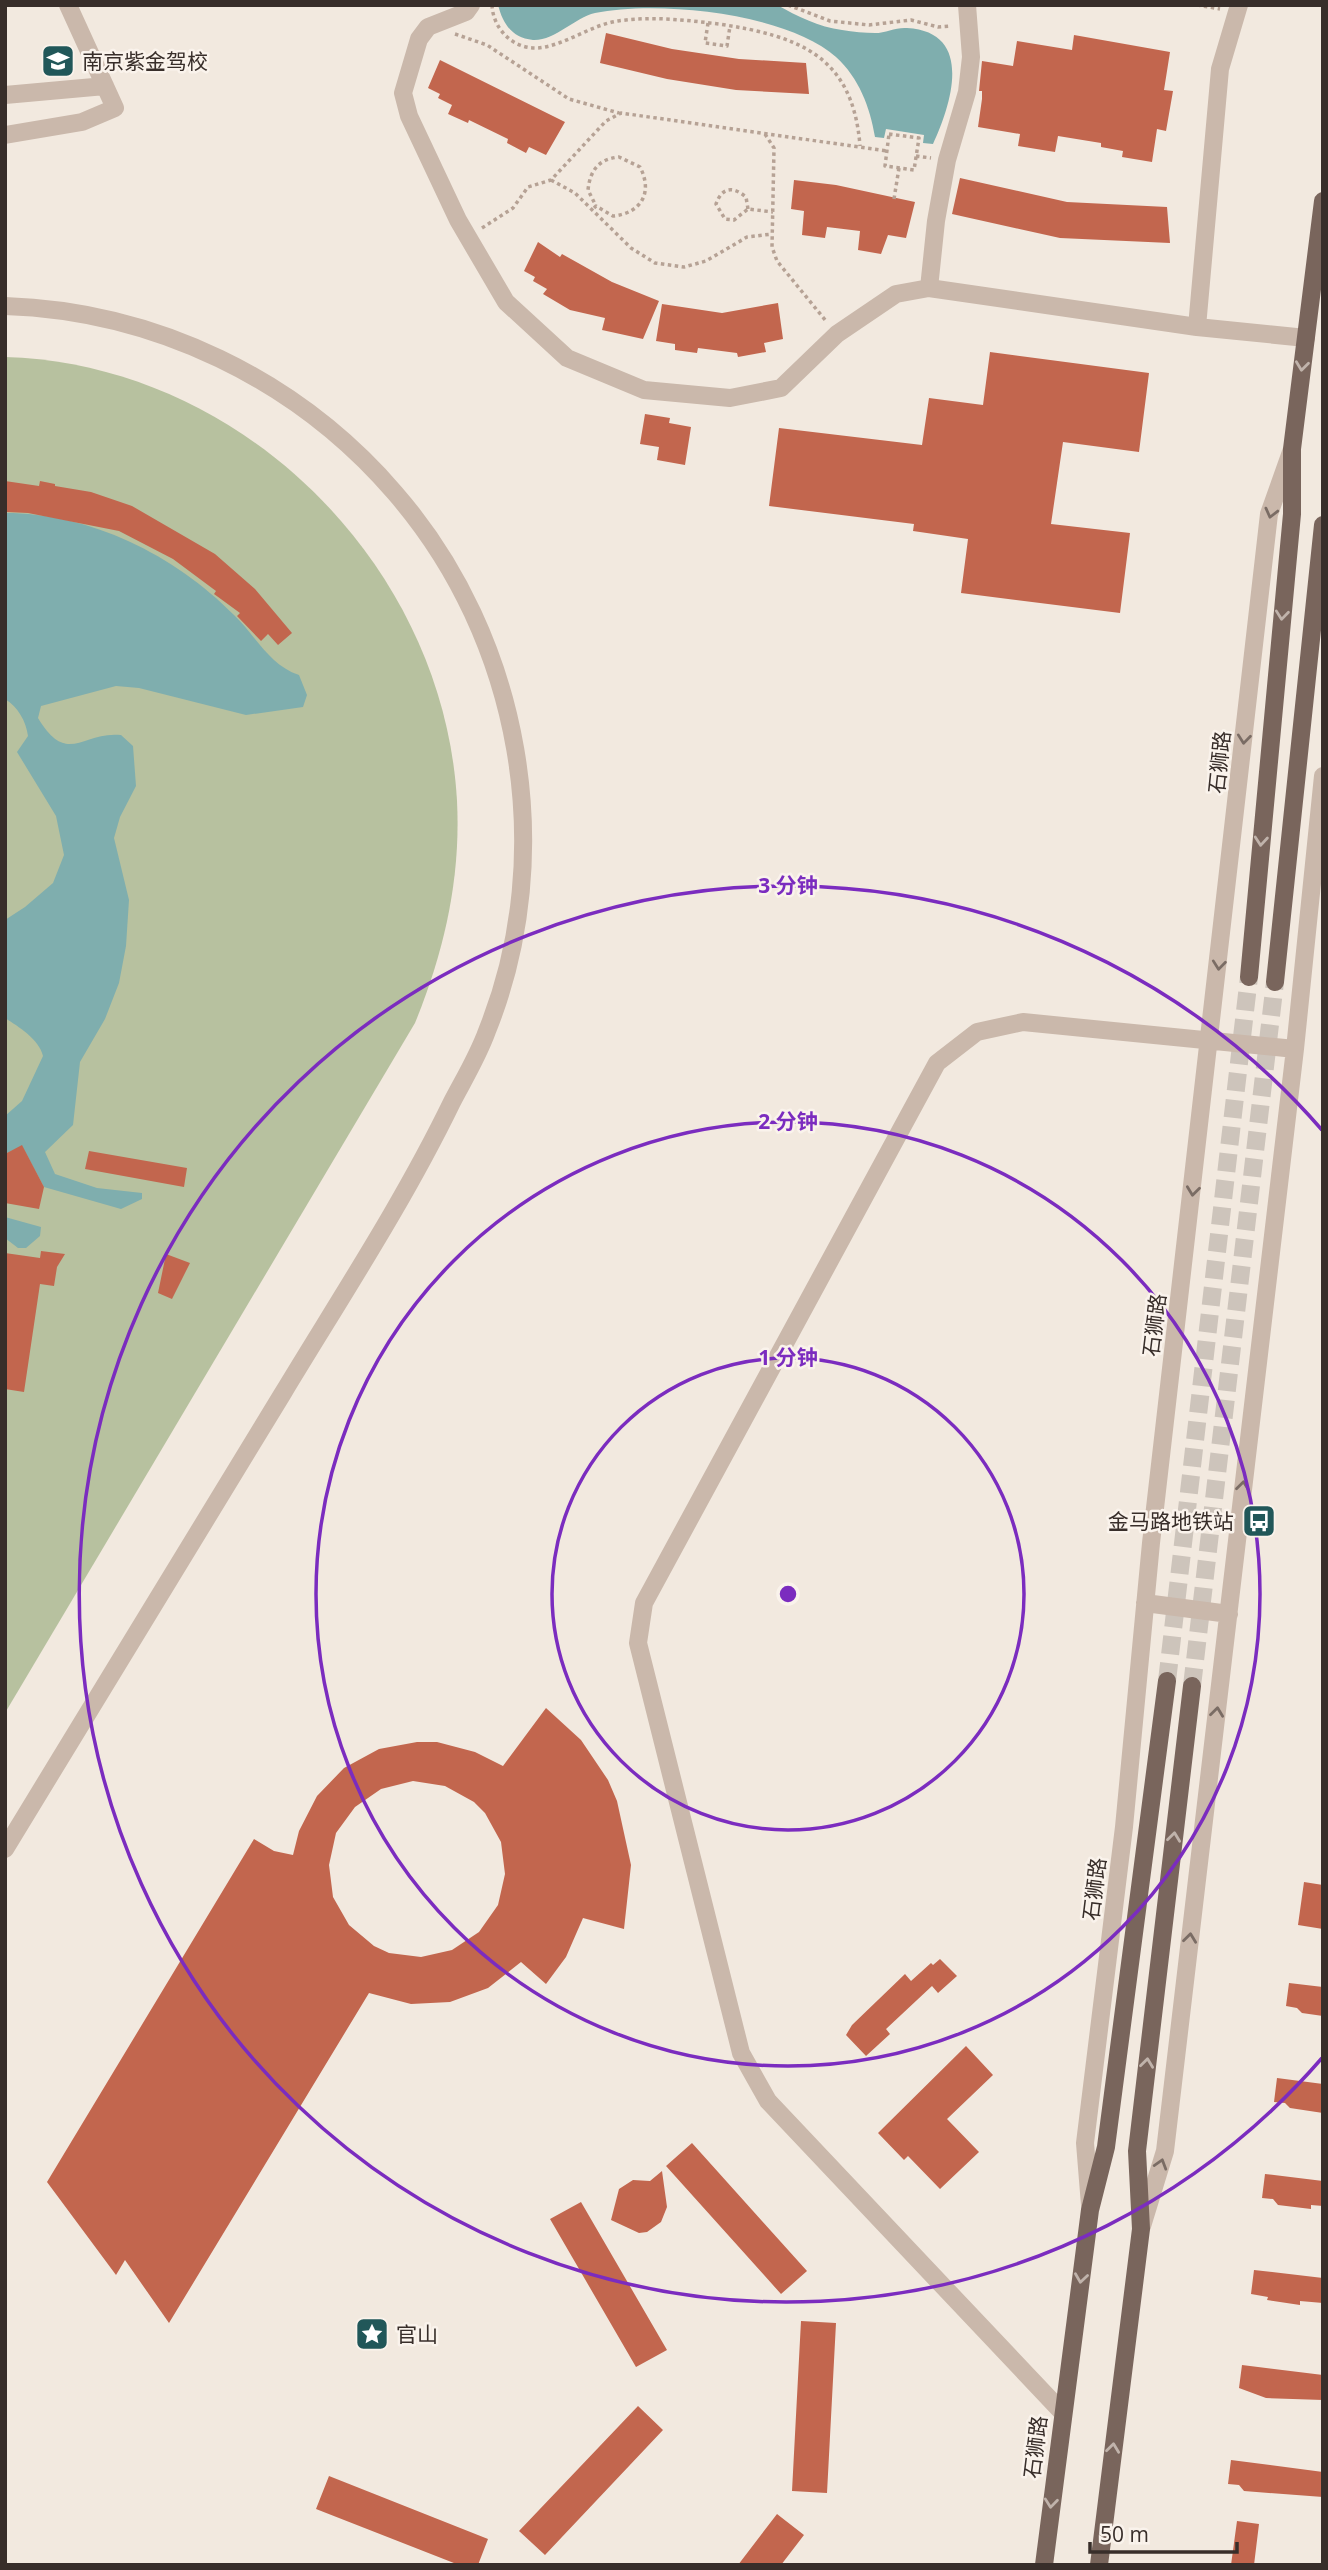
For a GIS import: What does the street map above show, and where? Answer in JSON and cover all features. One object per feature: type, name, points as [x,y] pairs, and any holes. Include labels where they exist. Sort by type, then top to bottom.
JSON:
[{"type":"main road","name":"石狮路","points":[[1249,977],[1292,514],[1292,449],[1323,201]]},
{"type":"main road","points":[[1275,982],[1323,525]]},
{"type":"main road","name":"石狮路","points":[[1044,2565],[1090,2210],[1106,2147],[1167,1681]]},
{"type":"main road","points":[[1099,2565],[1140,2229],[1136,2151],[1192,1686]]},
{"type":"street","points":[[5,135],[82,122],[115,107],[68,5]]},
{"type":"street","points":[[471,5],[466,12],[428,27],[419,39],[403,93],[409,116],[468,238],[506,302],[567,358],[645,390],[730,398],[781,388],[837,334],[896,294],[929,288],[1197,327],[1306,338]]},
{"type":"street","points":[[929,288],[947,160],[967,92],[971,57],[967,5]]},
{"type":"street","points":[[1197,327],[1220,69],[1238,5]]},
{"type":"street","points":[[6,93],[105,86]]},
{"type":"street","points":[[5,306],[107,318],[145,329],[220,358],[289,398],[352,448],[380,476],[438,550],[471,608],[486,644],[510,721],[521,786],[524,839],[518,919],[500,997],[486,1034],[422,1164],[5,1849]]},
{"type":"street","name":"石狮路","points":[[1090,2210],[1085,2143],[1124,1827],[1146,1603],[1269,514],[1292,449]]},
{"type":"street","points":[[1140,2229],[1164,2151],[1295,1049],[1323,776]]},
{"type":"street","points":[[1062,2412],[768,2101],[741,2053],[638,1643],[644,1603],[937,1063],[977,1032],[1023,1022],[1295,1049]]},
{"type":"street","points":[[1146,1603],[1229,1614]]},
{"type":"path","points":[[492,5],[497,24],[505,37],[521,46],[536,48],[555,44],[615,21],[648,18],[708,23],[780,35],[807,47],[826,61],[851,104],[859,126],[860,146]]},
{"type":"path","points":[[788,5],[830,21],[869,25],[911,20],[938,27],[968,25]]},
{"type":"path","points":[[444,21],[457,36],[487,44],[569,99],[621,113],[887,151]]},
{"type":"path","points":[[708,23],[705,43],[727,47],[730,26]]},
{"type":"path","points":[[468,238],[513,208],[528,187],[551,180],[606,121],[621,113]]},
{"type":"path","points":[[765,134],[774,148],[772,247],[777,261],[837,334]]},
{"type":"path","points":[[889,134],[919,138],[914,170],[885,166],[887,151],[889,134]]},
{"type":"path","points":[[551,180],[595,207],[613,216],[633,211],[646,195],[647,186],[640,167],[619,157],[600,163],[593,169],[588,190],[595,207],[631,248],[655,263],[684,267],[706,261],[747,237],[772,234]]},
{"type":"path","points":[[894,199],[900,168]]},
{"type":"path","points":[[748,209],[746,197],[738,190],[726,190],[719,195],[716,204],[725,219],[734,220],[748,209],[773,212]]},
{"type":"green space","points":[[5,357],[92,368],[174,396],[249,439],[315,494],[371,559],[414,633],[444,715],[457,801],[458,830],[453,887],[442,942],[415,1023],[5,1713]]},
{"type":"water","points":[[498,5],[777,5],[833,29],[875,33],[907,28],[928,33],[942,42],[950,56],[951,91],[933,144],[923,143],[924,135],[886,129],[884,138],[875,137],[862,94],[844,65],[814,42],[787,30],[755,20],[721,14],[652,8],[621,9],[595,13],[549,37],[533,40],[519,36],[509,29]]},
{"type":"water","points":[[5,513],[68,520],[99,529],[158,556],[211,593],[271,657],[299,675],[307,695],[303,707],[246,715],[139,688],[116,686],[41,706],[38,718],[58,741],[67,744],[107,735],[121,735],[133,746],[136,786],[120,817],[114,838],[129,900],[126,946],[119,983],[105,1019],[80,1062],[73,1125],[45,1152],[55,1174],[97,1188],[142,1193],[142,1199],[121,1209],[44,1187],[22,1146],[5,1154],[5,1116],[22,1101],[43,1056],[33,1039],[5,1018],[5,920],[53,883],[64,855],[56,816],[17,752],[28,736],[25,725],[21,715],[5,699]]},
{"type":"water","points":[[5,1217],[41,1227],[40,1236],[26,1248],[18,1248],[5,1238]]},
{"type":"building","points":[[606,33],[672,49],[739,59],[806,63],[809,94],[736,90],[667,79],[600,63]]},
{"type":"building","points":[[1074,35],[1170,52],[1164,90],[1173,91],[1166,131],[1157,129],[1152,162],[1122,157],[1123,151],[1101,147],[1101,143],[1058,136],[1055,152],[1018,146],[1020,134],[978,127],[982,99],[982,91],[979,91],[982,61],[1013,66],[1017,41],[1072,50]]},
{"type":"building","points":[[440,60],[565,122],[546,155],[529,147],[526,153],[507,143],[508,139],[469,120],[468,123],[448,114],[452,105],[438,98],[440,94],[428,88]]},
{"type":"building","points":[[960,178],[1067,202],[1167,207],[1170,243],[1060,238],[952,214]]},
{"type":"building","points":[[794,180],[836,185],[915,202],[906,238],[888,235],[881,254],[858,250],[860,231],[827,227],[825,238],[802,235],[804,211],[791,209]]},
{"type":"building","points":[[538,242],[560,257],[562,254],[612,282],[659,301],[643,339],[602,330],[605,318],[570,310],[543,294],[547,289],[533,281],[535,277],[524,271]]},
{"type":"building","points":[[778,303],[783,339],[764,343],[766,352],[738,357],[737,353],[698,348],[697,353],[675,350],[675,344],[656,341],[662,304],[722,313]]},
{"type":"building","points":[[990,352],[1149,373],[1139,452],[1063,442],[1051,524],[1130,533],[1120,613],[961,593],[968,539],[913,531],[914,524],[769,506],[779,428],[922,445],[929,398],[983,405]]},
{"type":"building","points":[[645,414],[670,418],[669,423],[691,427],[685,465],[657,460],[659,447],[640,444]]},
{"type":"building","points":[[5,481],[39,486],[40,481],[91,492],[132,506],[215,554],[255,589],[292,633],[278,645],[268,634],[261,641],[237,616],[240,613],[214,594],[216,591],[173,559],[119,531],[28,513],[7,512]]},
{"type":"building","points":[[22,1145],[44,1187],[39,1209],[5,1203],[5,1154]]},
{"type":"building","points":[[89,1151],[187,1168],[184,1187],[85,1169]]},
{"type":"building","points":[[41,1251],[65,1254],[57,1267],[54,1286],[40,1284],[24,1392],[5,1389],[5,1253],[40,1258]]},
{"type":"building","points":[[166,1254],[190,1263],[172,1299],[158,1293]]},
{"type":"building","points":[[546,1708],[581,1740],[608,1780],[617,1801],[631,1865],[624,1929],[583,1918],[566,1957],[546,1984],[521,1962],[488,1988],[450,2002],[411,2004],[369,1993],[169,2323],[125,2260],[116,2275],[47,2182],[254,1839],[274,1851],[293,1855],[299,1831],[317,1796],[344,1768],[379,1749],[417,1742],[437,1742],[475,1752],[503,1766]],"holes":[[[413,1781],[445,1786],[474,1802],[485,1813],[501,1842],[505,1874],[498,1905],[479,1932],[452,1950],[421,1957],[389,1953],[374,1946],[349,1925],[333,1897],[329,1865],[336,1833],[355,1807],[381,1789]]]},
{"type":"building","points":[[1304,1882],[1323,1885],[1323,1929],[1298,1925]]},
{"type":"building","points":[[940,1959],[957,1976],[938,1993],[932,1986],[886,2029],[890,2034],[866,2056],[846,2035],[852,2025],[905,1974],[911,1981],[931,1963],[933,1965]]},
{"type":"building","points":[[1289,1983],[1323,1987],[1323,2016],[1302,2013],[1297,2008],[1286,2006]]},
{"type":"building","points":[[966,2046],[993,2075],[947,2119],[979,2152],[940,2189],[908,2156],[904,2160],[878,2133]]},
{"type":"building","points":[[1277,2078],[1323,2084],[1323,2113],[1290,2108],[1285,2103],[1274,2102]]},
{"type":"building","points":[[692,2143],[807,2271],[781,2294],[666,2166]]},
{"type":"building","points":[[662,2171],[667,2207],[661,2222],[647,2232],[639,2233],[611,2220],[619,2189],[633,2180],[650,2181]]},
{"type":"building","points":[[1265,2174],[1323,2181],[1323,2206],[1311,2205],[1311,2209],[1278,2205],[1273,2199],[1262,2198]]},
{"type":"building","points":[[581,2202],[667,2350],[636,2367],[550,2219]]},
{"type":"building","points":[[1254,2270],[1323,2278],[1323,2303],[1300,2301],[1300,2305],[1267,2300],[1268,2297],[1251,2294]]},
{"type":"building","points":[[801,2321],[836,2323],[827,2493],[792,2491]]},
{"type":"building","points":[[1242,2365],[1323,2375],[1323,2400],[1266,2398],[1239,2388]]},
{"type":"building","points":[[638,2406],[663,2430],[545,2555],[519,2531]]},
{"type":"building","points":[[1231,2460],[1323,2472],[1323,2497],[1244,2491],[1239,2485],[1228,2484]]},
{"type":"building","points":[[329,2476],[488,2539],[478,2565],[459,2565],[316,2509]]},
{"type":"building","points":[[777,2514],[804,2535],[781,2565],[738,2565]]},
{"type":"building","points":[[1237,2521],[1259,2524],[1254,2565],[1231,2565]]},
{"type":"tunnel","points":[[1167,1681],[1249,977]]},
{"type":"tunnel","points":[[1192,1686],[1275,982]]},
{"type":"place","name":"南京紫金驾校","points":[[58,61]]},
{"type":"place","name":"金马路地铁站","points":[[1259,1521]]},
{"type":"place","name":"官山","points":[[372,2334]]}]
